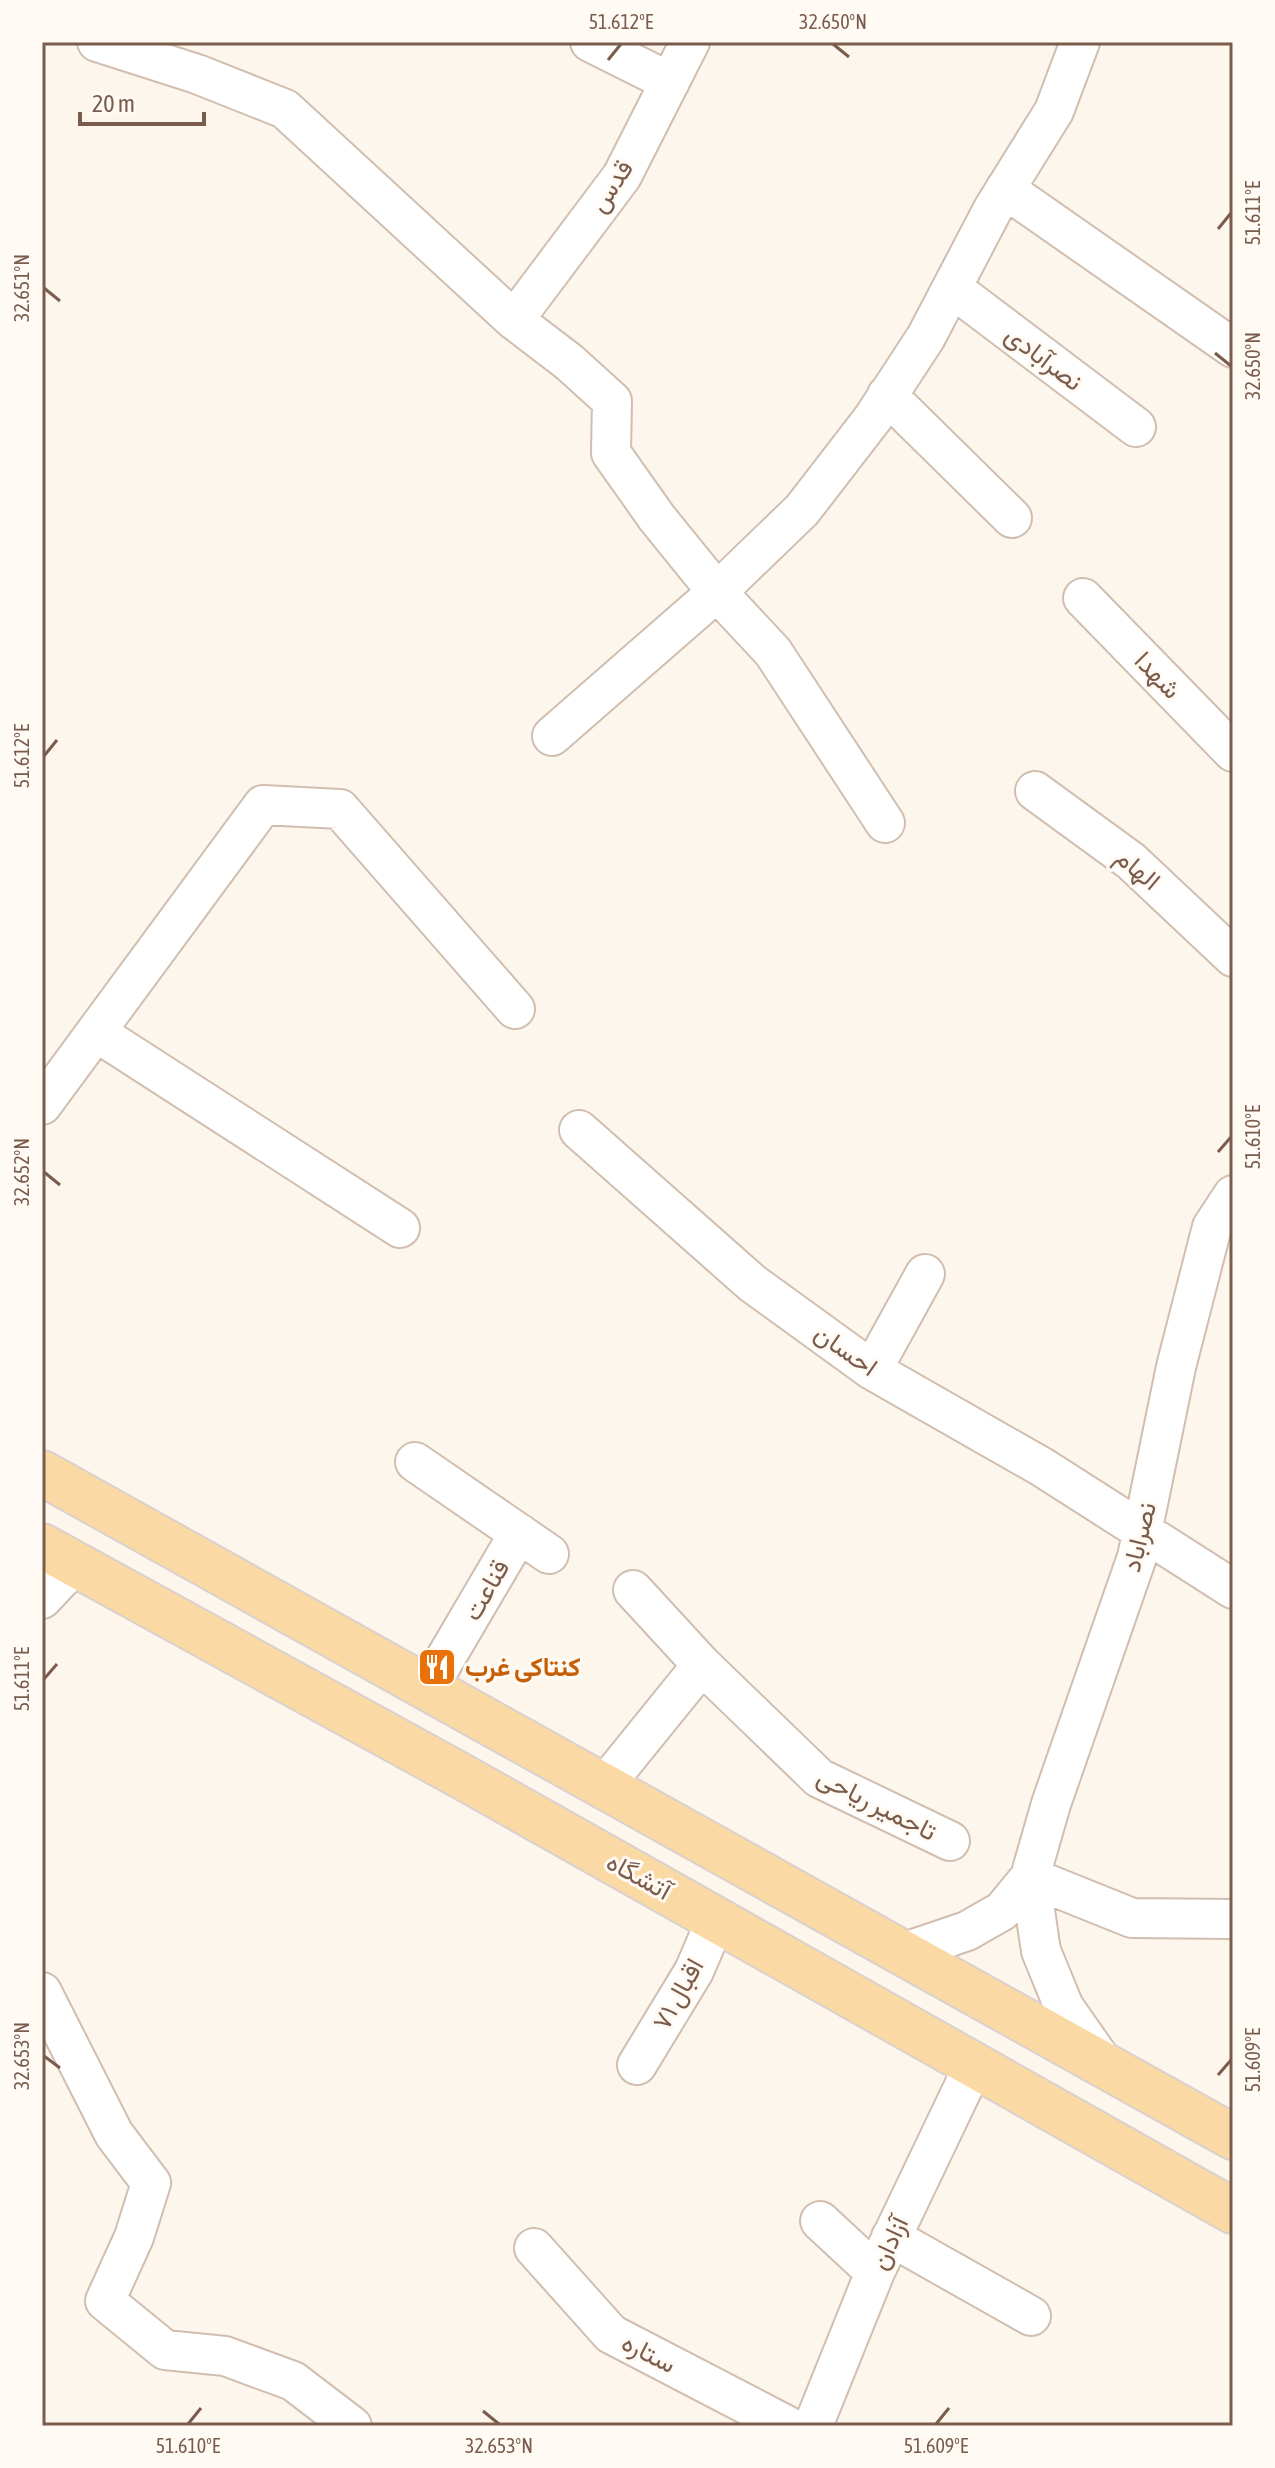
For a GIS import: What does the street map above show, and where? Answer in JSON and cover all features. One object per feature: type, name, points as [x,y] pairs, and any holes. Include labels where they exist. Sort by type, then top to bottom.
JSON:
[{"type":"main road","points":[[42,1473],[1233,2137]]},
{"type":"main road","name":"آتشگاه","points":[[59,1555],[477,1784],[1233,2211]]},
{"type":"street","points":[[97,42],[197,74],[285,109],[514,320],[569,362],[612,401],[611,453],[657,518],[717,592],[773,652],[885,823]]},
{"type":"street","points":[[590,42],[670,82]]},
{"type":"street","name":"قدس","points":[[514,320],[622,176],[690,42]]},
{"type":"street","points":[[552,736],[717,592],[802,510],[873,418],[926,337],[1005,189],[1054,111],[1080,42]]},
{"type":"street","points":[[1005,189],[1233,348]]},
{"type":"street","name":"نصرآبادی","points":[[952,288],[1136,427]]},
{"type":"street","points":[[887,395],[1012,518]]},
{"type":"street","name":"شهدا","points":[[1083,598],[1233,752]]},
{"type":"street","name":"الهام","points":[[1035,791],[1131,861],[1233,957]]},
{"type":"street","points":[[42,1105],[263,805],[340,809],[515,1009]]},
{"type":"street","points":[[96,1032],[400,1228]]},
{"type":"street","name":"احسان","points":[[579,1130],[752,1283],[872,1370],[1042,1467],[1233,1589]]},
{"type":"street","name":"نصراباد","points":[[1030,1877],[1051,1804],[1137,1557],[1176,1367],[1212,1227],[1233,1195]]},
{"type":"street","points":[[872,1370],[925,1274]]},
{"type":"street","name":"قناعت","points":[[415,1462],[534,1544],[428,1688]]},
{"type":"street","points":[[42,1599],[59,1555]]},
{"type":"street","name":"تاجمیر ریاحی","points":[[633,1590],[702,1665],[819,1778],[950,1841]]},
{"type":"street","points":[[604,1786],[702,1665]]},
{"type":"street","points":[[1030,1877],[1132,1918],[1233,1919]]},
{"type":"street","points":[[902,1953],[967,1931],[1002,1911],[1030,1877]]},
{"type":"street","points":[[1030,1877],[1041,1951],[1064,2007],[1106,2067]]},
{"type":"street","name":"۷۱ اقبال","points":[[637,2065],[694,1971],[716,1920]]},
{"type":"street","points":[[42,1992],[114,2134],[151,2183],[134,2237],[105,2301],[165,2350],[225,2356],[293,2381],[352,2426]]},
{"type":"street","name":"آزادان","points":[[813,2426],[875,2272],[974,2065]]},
{"type":"street","points":[[820,2221],[875,2272]]},
{"type":"street","points":[[891,2237],[1031,2316]]},
{"type":"street","name":"ستاره","points":[[534,2248],[611,2334],[788,2426]]},
{"type":"place","name":"کنتاکی غرب","points":[[437,1667]]}]
